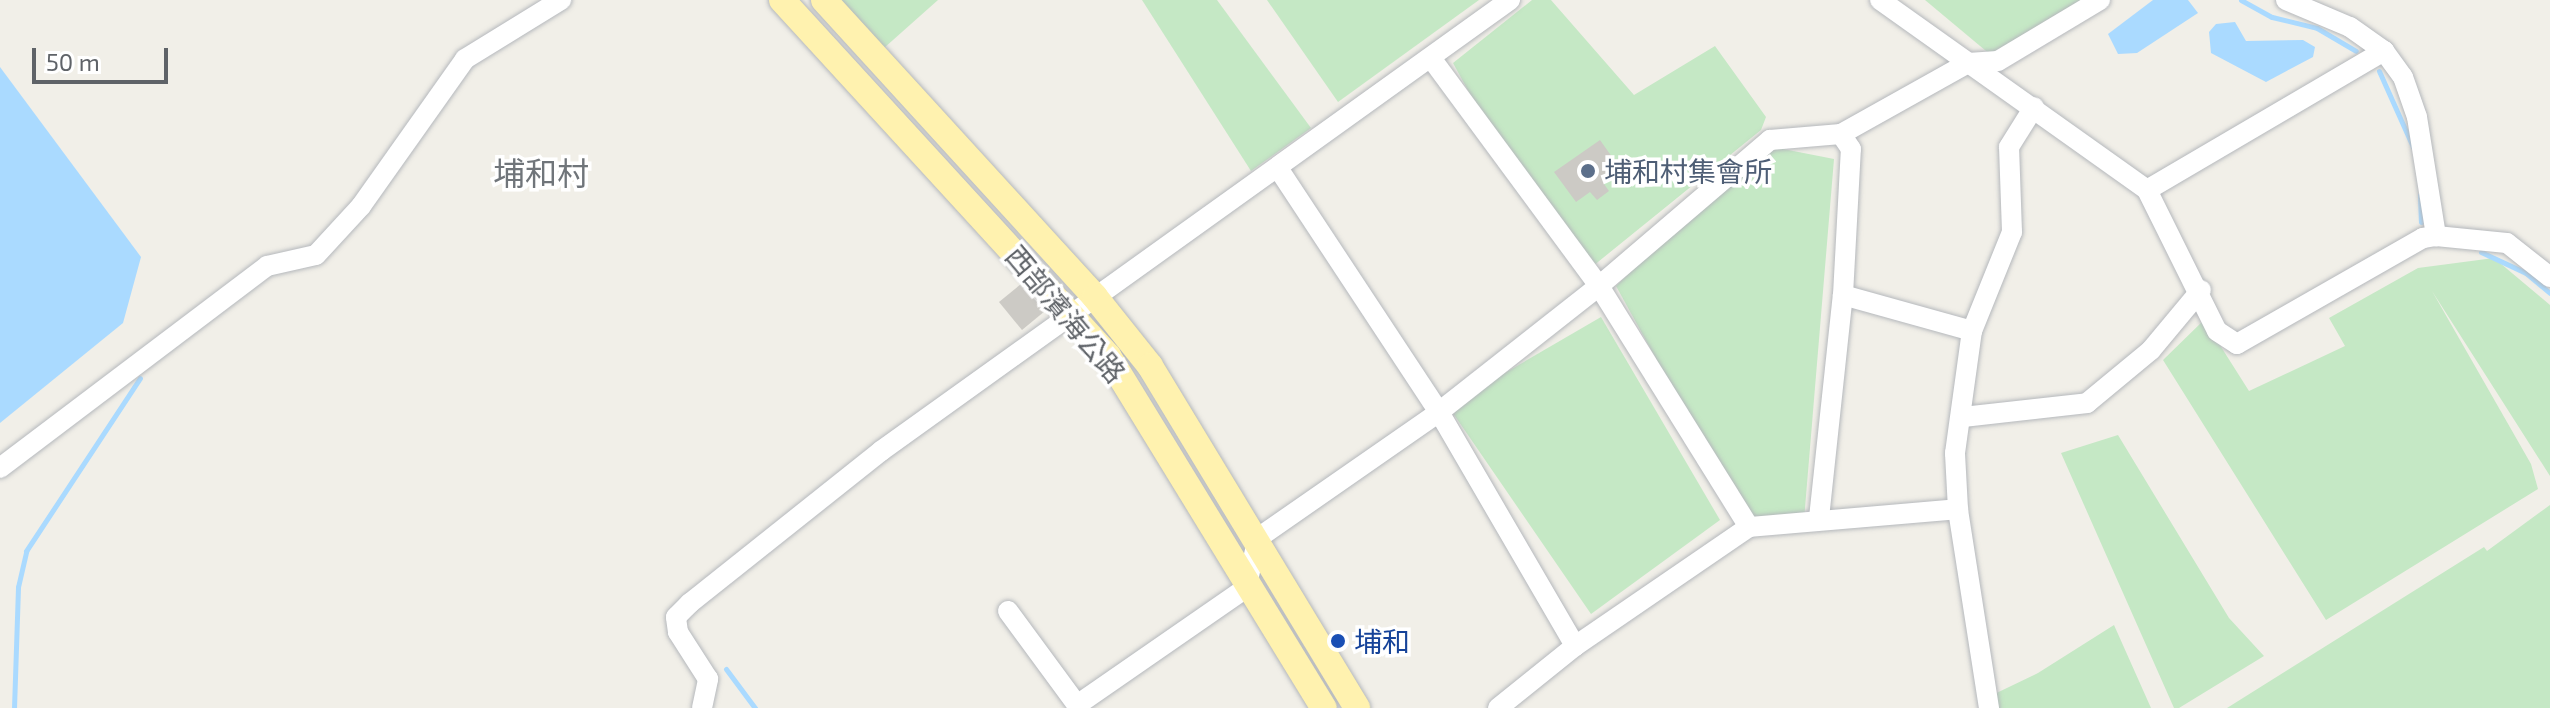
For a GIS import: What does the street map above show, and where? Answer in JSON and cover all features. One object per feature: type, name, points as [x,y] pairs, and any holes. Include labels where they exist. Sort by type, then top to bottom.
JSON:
[{"type":"main road","name":"西部濱海公路","points":[[782,0],[1108,356],[1246,588],[1324,708]]},
{"type":"main road","name":"西部濱海公路","points":[[824,0],[1095,297],[1150,366],[1258,538],[1357,708]]},
{"type":"street","points":[[0,468],[267,266],[316,255],[361,206],[465,59],[561,0]]},
{"type":"street","points":[[702,708],[708,679],[678,632],[676,617],[881,451],[1510,0]]},
{"type":"street","points":[[1880,0],[2147,190],[2201,290],[2217,331],[2237,344],[2423,238],[2436,236],[2507,243],[2550,277]]},
{"type":"street","points":[[1008,611],[1077,705],[1246,588],[1258,538],[1439,412],[1599,286],[1770,140],[1841,134],[1968,63],[1998,61],[2100,0]]},
{"type":"street","points":[[2286,0],[2350,27],[2384,51],[2403,77],[2417,117],[2436,236]]},
{"type":"street","points":[[2147,190],[2384,51]]},
{"type":"street","points":[[1431,58],[1599,286],[1749,527]]},
{"type":"street","points":[[1989,708],[1958,509],[1955,453],[1963,417],[1972,331],[2012,232],[2009,147],[2034,107]]},
{"type":"street","points":[[1819,518],[1843,295],[1851,149],[1841,134]]},
{"type":"street","points":[[1278,168],[1439,412],[1575,646]]},
{"type":"street","points":[[1963,417],[2087,403],[2151,350],[2201,290]]},
{"type":"street","points":[[1843,295],[1972,331]]},
{"type":"street","points":[[1498,708],[1575,646],[1749,527],[1819,518],[1958,509]]},
{"type":"green space","points":[[835,0],[938,0],[875,56]]},
{"type":"green space","points":[[1142,0],[1217,0],[1311,128],[1251,171]]},
{"type":"green space","points":[[1267,0],[1479,0],[1338,102]]},
{"type":"green space","points":[[1532,0],[1551,0],[1634,95],[1715,46],[1766,117],[1761,130],[1593,266],[1517,180],[1453,63]]},
{"type":"green space","points":[[1925,0],[2100,0],[1998,61]]},
{"type":"green space","points":[[1763,145],[1834,159],[1804,520],[1743,517],[1616,286]]},
{"type":"green space","points":[[2494,258],[2550,305],[2550,476],[2432,291],[2531,464],[2538,489],[2326,620],[2163,360],[2204,320],[2249,391],[2345,346],[2329,318],[2418,268]]},
{"type":"green space","points":[[1601,317],[1720,520],[1591,614],[1448,406]]},
{"type":"green space","points":[[2118,435],[2229,618],[2264,656],[2179,708],[2174,708],[2061,453]]},
{"type":"green space","points":[[2550,505],[2550,708],[2227,708],[2484,547],[2487,551]]},
{"type":"green space","points":[[2114,625],[2151,708],[1985,708],[1984,699],[2038,673]]},
{"type":"water","points":[[2153,0],[2188,0],[2198,13],[2137,53],[2118,54],[2108,34]]},
{"type":"water","points":[[2235,22],[2246,41],[2303,40],[2315,47],[2313,57],[2266,82],[2211,53],[2209,32],[2216,24]]},
{"type":"water","points":[[0,67],[141,257],[123,323],[0,423]]},
{"type":"building","name":"埔和村集會所","points":[[1600,140],[1622,171],[1604,184],[1609,191],[1597,200],[1590,192],[1576,202],[1554,172]]},
{"type":"building","points":[[1021,284],[1045,311],[1022,330],[999,302]]},
{"type":"waterway","points":[[2241,0],[2272,17],[2317,28],[2356,51]]},
{"type":"waterway","points":[[2379,71],[2413,147]]},
{"type":"waterway","points":[[2420,195],[2421,222]]},
{"type":"waterway","points":[[2481,252],[2526,273],[2550,293]]},
{"type":"waterway","points":[[14,708],[18,587],[26,551],[140,378]]},
{"type":"waterway","points":[[726,669],[755,708]]},
{"type":"place","name":"埔和村集會所","points":[[1588,171]]},
{"type":"place","name":"埔和","points":[[1338,641]]},
{"type":"district","name":"埔和村","points":[[541,172]]}]
